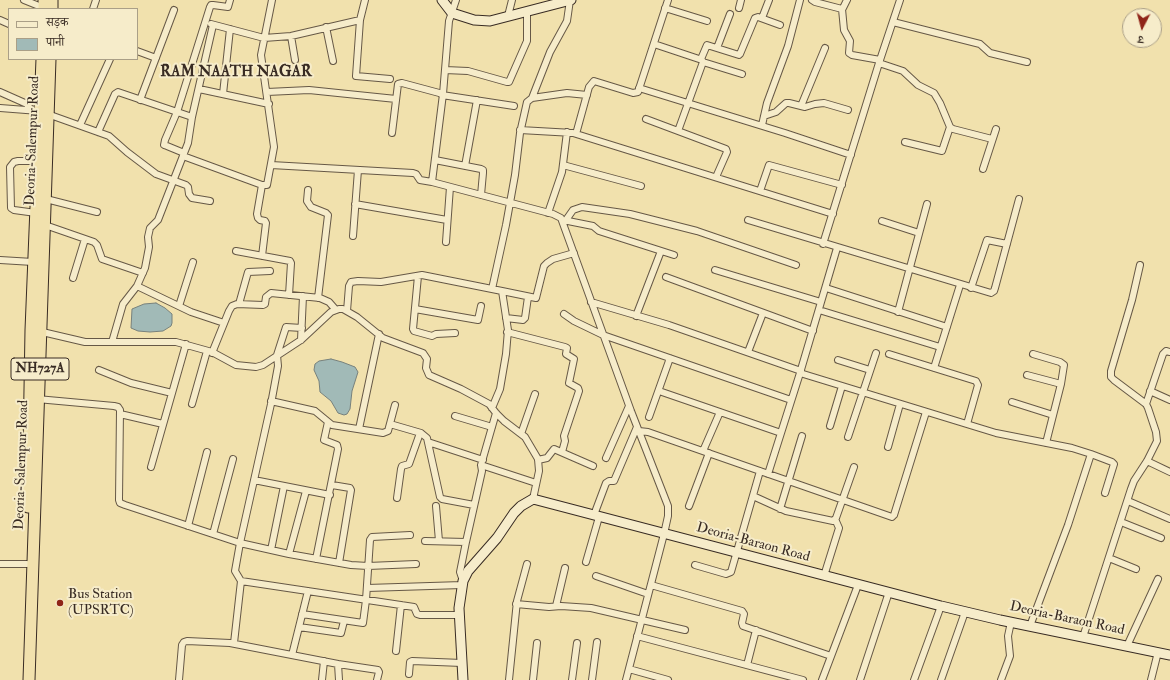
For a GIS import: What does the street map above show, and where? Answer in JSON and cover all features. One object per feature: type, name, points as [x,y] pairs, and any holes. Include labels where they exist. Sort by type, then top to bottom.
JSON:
[{"type":"highway","name":"Deoria-Salempur Road","points":[[36,331],[33,262],[42,60]]},
{"type":"highway","name":"Deoria-Salempur Road","points":[[29,680],[36,331],[46,199],[39,112],[50,60]]},
{"type":"highway","name":"Deoria-Salempur Road","points":[[23,680],[34,399]]},
{"type":"street","points":[[24,0],[47,5]]},
{"type":"street","points":[[230,0],[228,7],[211,5],[177,112],[164,142],[167,146],[184,154],[262,185],[267,185],[268,183],[274,146],[261,55],[272,0]]},
{"type":"street","points":[[365,0],[360,20],[356,76],[390,79]]},
{"type":"street","points":[[442,0],[452,13],[474,20],[490,21],[570,0],[567,21],[550,52],[532,98]]},
{"type":"street","points":[[432,182],[443,94],[449,21],[456,0]]},
{"type":"street","points":[[508,16],[512,0]]},
{"type":"street","points":[[576,134],[589,87],[594,81],[633,93],[638,92],[668,0]]},
{"type":"street","points":[[739,8],[741,0]]},
{"type":"street","points":[[762,18],[769,0]]},
{"type":"street","points":[[762,125],[768,98],[788,46],[800,0]]},
{"type":"street","points":[[812,0],[814,2],[842,9]]},
{"type":"street","points":[[847,0],[842,9],[844,30],[850,41],[849,53],[903,71],[918,85],[934,94],[940,103],[950,127],[942,151],[905,142]]},
{"type":"street","points":[[823,244],[879,62],[900,0]]},
{"type":"street","points":[[665,8],[706,21]]},
{"type":"street","points":[[140,100],[174,10]]},
{"type":"street","points":[[445,70],[468,71],[510,82],[527,41],[527,11]]},
{"type":"street","points":[[717,48],[730,14]]},
{"type":"street","points":[[678,131],[689,103],[707,46],[739,55],[755,18],[762,18],[780,25]]},
{"type":"street","points":[[205,23],[264,38],[291,36],[360,20]]},
{"type":"street","points":[[893,22],[980,44],[990,53],[1027,62]]},
{"type":"street","points":[[112,342],[123,304],[137,286],[148,260],[149,247],[147,239],[150,228],[158,220],[188,143],[192,117],[213,25]]},
{"type":"street","points":[[326,27],[333,61]]},
{"type":"street","points":[[223,94],[230,29]]},
{"type":"street","points":[[291,36],[295,60]]},
{"type":"street","points":[[654,44],[742,74]]},
{"type":"street","points":[[801,106],[825,48]]},
{"type":"street","points":[[138,51],[156,58]]},
{"type":"street","points":[[80,125],[108,60]]},
{"type":"street","points":[[392,133],[397,88],[399,83],[443,94],[514,106]]},
{"type":"street","points":[[639,88],[762,125],[851,155]]},
{"type":"street","points":[[198,89],[269,104]]},
{"type":"street","points":[[267,92],[309,90],[396,99]]},
{"type":"street","points":[[0,92],[27,104],[39,112]]},
{"type":"street","points":[[98,132],[115,94],[120,92],[192,117]]},
{"type":"street","points":[[492,289],[510,203],[520,130],[526,104],[528,100],[532,98],[573,93],[587,95]]},
{"type":"street","points":[[465,166],[476,100]]},
{"type":"street","points":[[764,116],[776,112],[786,103],[807,107],[824,103],[848,110]]},
{"type":"street","points":[[0,108],[39,112],[109,136],[156,174],[186,185],[192,198],[210,201]]},
{"type":"street","points":[[646,119],[726,149],[727,152],[716,177]]},
{"type":"street","points":[[950,127],[992,139]]},
{"type":"street","points":[[983,169],[996,129]]},
{"type":"street","points":[[520,130],[567,132],[576,134],[833,214]]},
{"type":"street","points":[[548,213],[563,165],[567,132]]},
{"type":"street","points":[[434,160],[483,170],[481,195]]},
{"type":"street","points":[[36,213],[14,210],[11,208],[10,167],[14,162],[18,161],[38,161]]},
{"type":"street","points":[[272,165],[413,173],[416,174],[420,180],[548,213],[558,216],[564,220],[593,226],[599,231],[674,255]]},
{"type":"street","points":[[563,165],[641,186]]},
{"type":"street","points":[[760,191],[769,165],[842,185]]},
{"type":"street","points":[[353,236],[358,170]]},
{"type":"street","points":[[262,185],[257,214],[258,218],[266,223],[262,256]]},
{"type":"street","points":[[446,242],[450,187]]},
{"type":"street","points":[[308,190],[307,201],[311,207],[328,215],[318,298]]},
{"type":"street","points":[[46,199],[97,212]]},
{"type":"street","points":[[748,220],[823,244],[991,293],[994,291],[1020,199]]},
{"type":"street","points":[[356,204],[447,220]]},
{"type":"street","points":[[898,312],[927,204]]},
{"type":"street","points":[[564,220],[573,210],[582,207],[630,214],[697,231],[796,265]]},
{"type":"street","points":[[564,220],[591,302],[668,506],[668,516],[664,534],[626,680]]},
{"type":"street","points":[[882,221],[919,233]]},
{"type":"street","points":[[45,225],[94,242],[97,245],[102,259],[143,273]]},
{"type":"street","points":[[73,278],[85,239]]},
{"type":"street","points":[[971,288],[987,240],[1007,244]]},
{"type":"street","points":[[768,474],[822,302],[837,248]]},
{"type":"street","points":[[236,251],[290,261],[290,295]]},
{"type":"street","points":[[636,316],[661,251]]},
{"type":"street","points":[[347,311],[348,290],[351,282],[382,282],[422,275],[534,298],[537,297],[544,266],[553,259],[574,253]]},
{"type":"street","points":[[0,260],[33,262]]},
{"type":"street","points":[[179,306],[193,262]]},
{"type":"street","points":[[1083,637],[1134,481],[1156,444],[1157,437],[1150,412],[1146,404],[1111,377],[1111,371],[1132,300],[1140,265]]},
{"type":"street","points":[[715,270],[822,302]]},
{"type":"street","points":[[239,304],[248,272],[270,271]]},
{"type":"street","points":[[418,276],[413,329],[415,332],[432,336],[436,334],[455,334]]},
{"type":"street","points":[[666,277],[813,331]]},
{"type":"street","points":[[934,368],[960,285]]},
{"type":"street","points":[[137,286],[190,312],[224,323]]},
{"type":"street","points":[[826,288],[947,327]]},
{"type":"street","points":[[463,680],[460,615],[462,583],[460,572],[482,471],[482,462],[492,427],[494,410],[500,389],[506,354],[507,332],[502,291]]},
{"type":"street","points":[[192,404],[210,352],[232,306],[239,304],[263,305],[265,304],[266,297],[271,293],[318,298],[329,302],[336,310]]},
{"type":"street","points":[[301,340],[303,296]]},
{"type":"street","points":[[506,318],[524,320],[528,297]]},
{"type":"street","points":[[591,302],[669,325],[748,352],[800,372],[926,412],[996,433],[1091,454],[1114,464],[1105,493]]},
{"type":"street","points":[[415,309],[478,320],[481,306]]},
{"type":"street","points":[[36,331],[85,342],[176,342],[210,352],[236,365],[256,367],[263,365],[301,340],[331,312],[341,309],[347,311],[383,338],[423,353],[427,359],[426,368],[429,375],[461,389],[489,404],[525,437],[538,460],[539,472],[533,499],[521,506],[514,513],[497,538],[468,571],[462,583]]},
{"type":"street","points":[[819,310],[940,347]]},
{"type":"street","points":[[748,352],[763,313]]},
{"type":"street","points":[[564,314],[579,324],[603,335],[791,400]]},
{"type":"street","points":[[234,644],[241,581],[235,571],[278,366],[277,355],[286,327],[302,328]]},
{"type":"street","points":[[507,332],[566,347],[566,354],[574,359],[569,383],[579,389],[564,436],[565,441],[562,452]]},
{"type":"street","points":[[360,429],[379,334]]},
{"type":"street","points":[[151,468],[186,344]]},
{"type":"street","points":[[1146,404],[1163,354],[1166,351],[1170,352]]},
{"type":"street","points":[[848,437],[876,354]]},
{"type":"street","points":[[889,354],[978,383],[967,424]]},
{"type":"street","points":[[1033,354],[1063,363],[1064,372],[1062,384],[1046,443]]},
{"type":"street","points":[[649,417],[670,358]]},
{"type":"street","points":[[838,360],[870,370]]},
{"type":"street","points":[[99,370],[130,383],[172,393]]},
{"type":"street","points":[[1027,375],[1062,384]]},
{"type":"street","points":[[830,426],[842,386]]},
{"type":"street","points":[[659,391],[781,433]]},
{"type":"street","points":[[1150,391],[1170,400]]},
{"type":"street","points":[[521,434],[535,394]]},
{"type":"street","points":[[34,399],[118,407],[120,414],[120,503],[240,543],[289,554],[339,563],[368,566],[416,564]]},
{"type":"street","points":[[271,401],[316,411],[332,425],[383,433],[388,431],[395,405]]},
{"type":"street","points":[[1012,402],[1053,416]]},
{"type":"street","points":[[888,446],[900,404]]},
{"type":"street","points":[[606,458],[629,406]]},
{"type":"street","points":[[689,506],[720,412]]},
{"type":"street","points":[[638,429],[892,517],[894,515],[926,412]]},
{"type":"street","points":[[120,414],[163,424]]},
{"type":"street","points":[[455,416],[492,427]]},
{"type":"street","points":[[316,559],[332,485],[338,447],[337,445],[324,440],[328,422]]},
{"type":"street","points":[[390,424],[424,435],[428,442],[440,496],[442,499],[445,501],[474,505]]},
{"type":"street","points":[[586,562],[606,482],[614,481],[638,429]]},
{"type":"street","points":[[397,498],[402,466],[409,464],[420,433]]},
{"type":"street","points":[[780,509],[802,436]]},
{"type":"street","points":[[428,442],[536,483]]},
{"type":"street","points":[[538,460],[547,458],[554,449],[593,466]]},
{"type":"street","points":[[188,526],[207,452]]},
{"type":"street","points":[[1030,626],[1068,524],[1091,454]]},
{"type":"street","points":[[213,534],[233,459]]},
{"type":"street","points":[[1147,461],[1170,472]]},
{"type":"street","points":[[824,576],[839,528],[835,519],[854,467]]},
{"type":"street","points":[[695,565],[728,574],[731,572],[760,471]]},
{"type":"street","points":[[254,480],[330,495]]},
{"type":"street","points":[[332,485],[350,488],[351,490],[339,563]]},
{"type":"street","points":[[271,550],[284,486]]},
{"type":"street","points":[[289,554],[306,491]]},
{"type":"street","points":[[753,496],[780,509],[826,520],[833,521],[835,519]]},
{"type":"street","name":"Deoria-Baraon Road","points":[[533,499],[940,606],[1170,655]]},
{"type":"street","points":[[1128,501],[1170,519]]},
{"type":"street","points":[[436,506],[439,541]]},
{"type":"street","points":[[1121,522],[1161,538]]},
{"type":"street","points":[[302,614],[363,623],[370,540],[372,537],[410,536]]},
{"type":"street","points":[[425,540],[466,542]]},
{"type":"street","points":[[1109,558],[1136,569]]},
{"type":"street","points":[[0,564],[27,564]]},
{"type":"street","points":[[509,680],[516,604],[527,564]]},
{"type":"street","points":[[556,606],[565,568]]},
{"type":"street","points":[[596,576],[648,594]]},
{"type":"street","points":[[1127,646],[1158,579]]},
{"type":"street","points":[[241,581],[414,607],[417,614],[420,616],[460,615]]},
{"type":"street","points":[[367,588],[462,583]]},
{"type":"street","points":[[650,585],[742,611],[744,614],[742,625],[831,656]]},
{"type":"street","points":[[822,680],[858,585]]},
{"type":"street","points":[[292,655],[308,591]]},
{"type":"street","points":[[860,680],[889,592]]},
{"type":"street","points":[[516,604],[591,608],[686,630]]},
{"type":"street","points":[[396,651],[401,605]]},
{"type":"street","points":[[914,680],[940,606]]},
{"type":"street","points":[[941,680],[965,612]]},
{"type":"street","points":[[299,627],[341,633],[344,621]]},
{"type":"street","points":[[1001,680],[1010,656],[1008,636],[1011,622]]},
{"type":"street","points":[[747,665],[756,630]]},
{"type":"street","points":[[637,636],[803,680]]},
{"type":"street","points":[[179,680],[182,651],[184,642],[187,641],[234,644],[338,664],[378,670],[377,680]]},
{"type":"street","points":[[592,680],[597,642]]},
{"type":"street","points":[[533,680],[537,643]]},
{"type":"street","points":[[572,680],[577,643]]},
{"type":"street","points":[[1150,680],[1158,652]]},
{"type":"street","points":[[322,680],[324,661]]},
{"type":"street","points":[[409,674],[410,662],[412,661],[462,663]]},
{"type":"street","points":[[338,664],[339,680]]},
{"type":"street","points":[[628,669],[668,680]]},
{"type":"water","points":[[156,303],[172,314],[171,326],[163,331],[150,332],[138,331],[131,328],[132,309],[144,304]]},
{"type":"water","points":[[331,359],[355,367],[358,372],[352,391],[350,409],[347,414],[344,415],[338,413],[331,401],[320,392],[319,381],[314,370],[315,364],[319,361]]},
{"type":"place","name":"Bus Station (UPSRTC)","points":[[60,603]]},
{"type":"district","name":"RAM NAATH NAGAR","points":[[236,73]]}]
